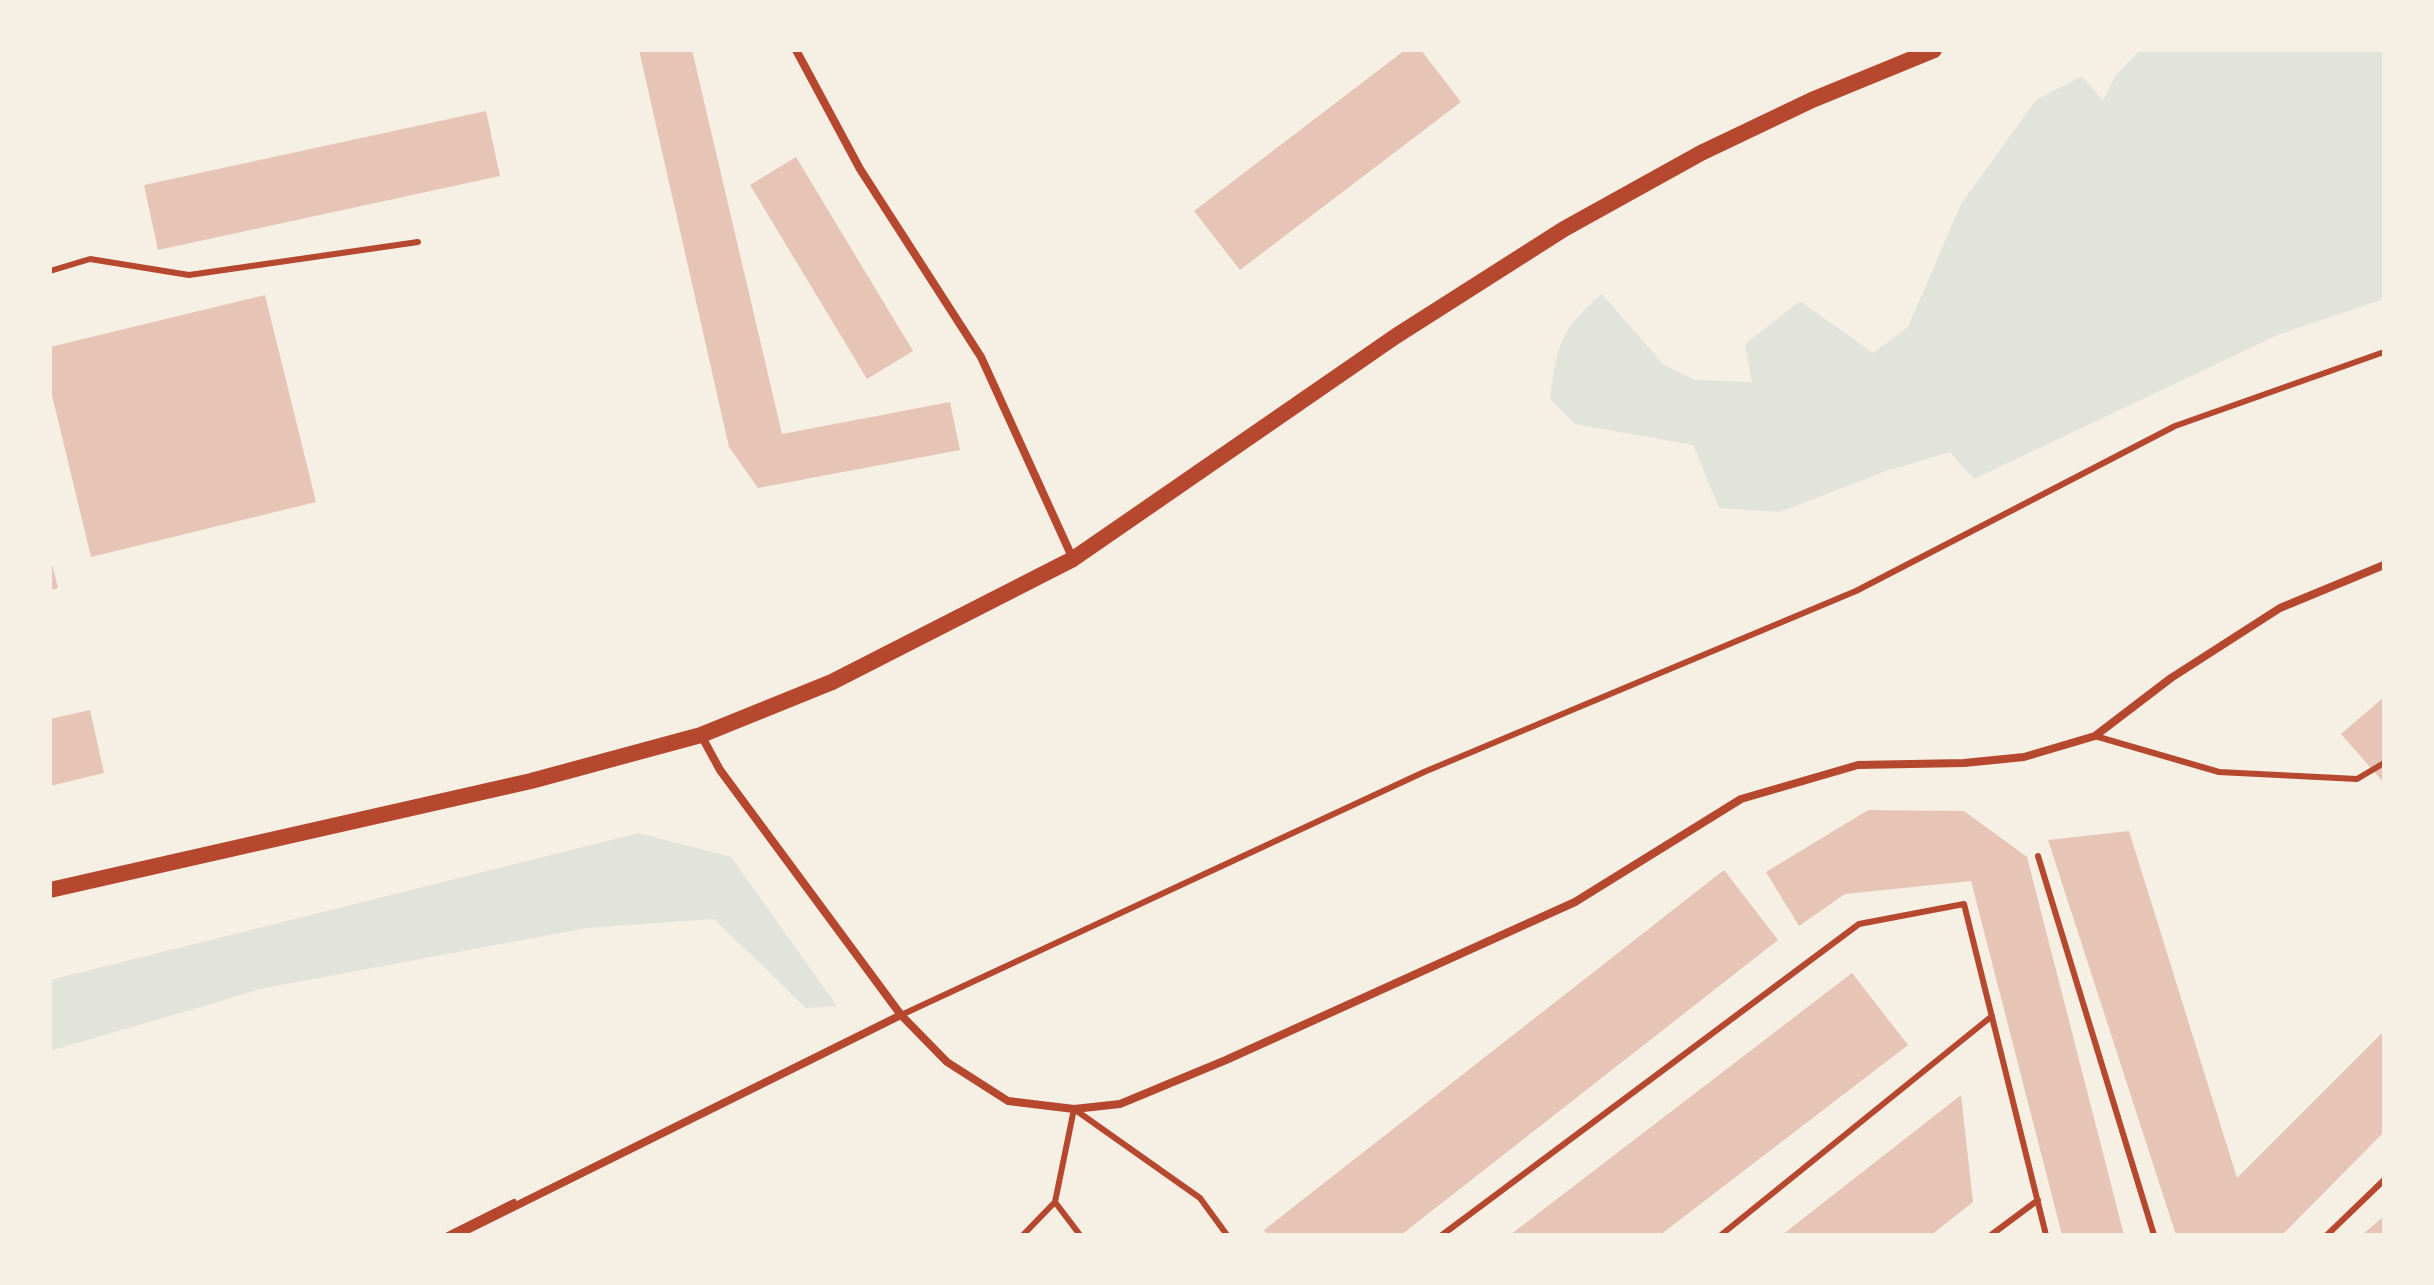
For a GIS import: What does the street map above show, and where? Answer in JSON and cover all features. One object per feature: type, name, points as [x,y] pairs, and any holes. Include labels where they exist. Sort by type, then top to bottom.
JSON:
[{"type":"main road","points":[[50,890],[531,781],[701,735],[832,682],[1073,559],[1396,336],[1564,229],[1701,153],[1812,100],[1925,52]]},
{"type":"street","points":[[796,50],[860,169],[981,357],[1073,559]]},
{"type":"street","points":[[701,735],[720,770],[901,1015],[947,1062],[1008,1101],[1074,1109],[1120,1104],[1226,1060],[1575,902],[1741,799],[1858,765],[1964,763],[2024,757],[2095,736],[2171,678],[2280,608],[2384,565]]},
{"type":"street","points":[[457,1235],[901,1015]]},
{"type":"lane","points":[[50,271],[90,259],[189,275],[418,242]]},
{"type":"lane","points":[[448,1235],[901,1015],[1424,772],[1856,591],[2175,426],[2384,352]]},
{"type":"lane","points":[[2095,736],[2219,772],[2357,779],[2384,763]]},
{"type":"lane","points":[[2038,856],[2154,1235]]},
{"type":"lane","points":[[1442,1235],[1859,924],[1964,904],[2046,1235]]},
{"type":"lane","points":[[1721,1235],[1992,1016]]},
{"type":"lane","points":[[1023,1235],[1055,1202],[1074,1109],[1200,1198],[1227,1235]]},
{"type":"lane","points":[[2327,1235],[2384,1180]]},
{"type":"lane","points":[[1991,1235],[2038,1200]]},
{"type":"lane","points":[[1055,1202],[1080,1235]]},
{"type":"shaded area","points":[[2140,50],[2384,50],[2384,299],[2280,334],[1974,479],[1950,452],[1886,471],[1780,512],[1719,508],[1693,445],[1575,424],[1550,399],[1555,365],[1563,340],[1577,318],[1602,294],[1664,365],[1695,380],[1752,382],[1745,344],[1800,301],[1873,353],[1908,327],[1961,204],[2036,100],[2082,76],[2103,101],[2116,75]]},
{"type":"shaded area","points":[[639,833],[731,857],[837,1006],[806,1008],[714,919],[587,928],[265,988],[50,1051],[50,980]]},
{"type":"building","points":[[639,50],[692,50],[782,434],[950,402],[960,450],[758,488],[729,447]]},
{"type":"building","points":[[1405,50],[1421,50],[1461,102],[1240,270],[1194,211]]},
{"type":"building","points":[[486,111],[500,176],[158,250],[144,185]]},
{"type":"building","points":[[796,157],[913,351],[867,379],[750,185]]},
{"type":"building","points":[[265,295],[316,502],[91,557],[50,387],[50,347]]},
{"type":"building","points":[[50,556],[58,588],[50,590]]},
{"type":"building","points":[[2384,697],[2384,783],[2341,734]]},
{"type":"building","points":[[90,710],[104,773],[50,786],[50,719]]},
{"type":"building","points":[[1868,810],[1964,811],[2027,857],[2124,1235],[2062,1235],[1971,881],[1845,894],[1799,926],[1766,872]]},
{"type":"building","points":[[2129,831],[2237,1178],[2384,1031],[2384,1132],[2282,1235],[2176,1235],[2048,840]]},
{"type":"building","points":[[1724,870],[1778,940],[1401,1235],[1268,1235],[1264,1230]]},
{"type":"building","points":[[1852,973],[1908,1045],[1660,1235],[1510,1235]]},
{"type":"building","points":[[1961,1095],[1973,1202],[1931,1235],[1782,1235]]},
{"type":"building","points":[[2384,1216],[2384,1235],[2362,1235]]}]
